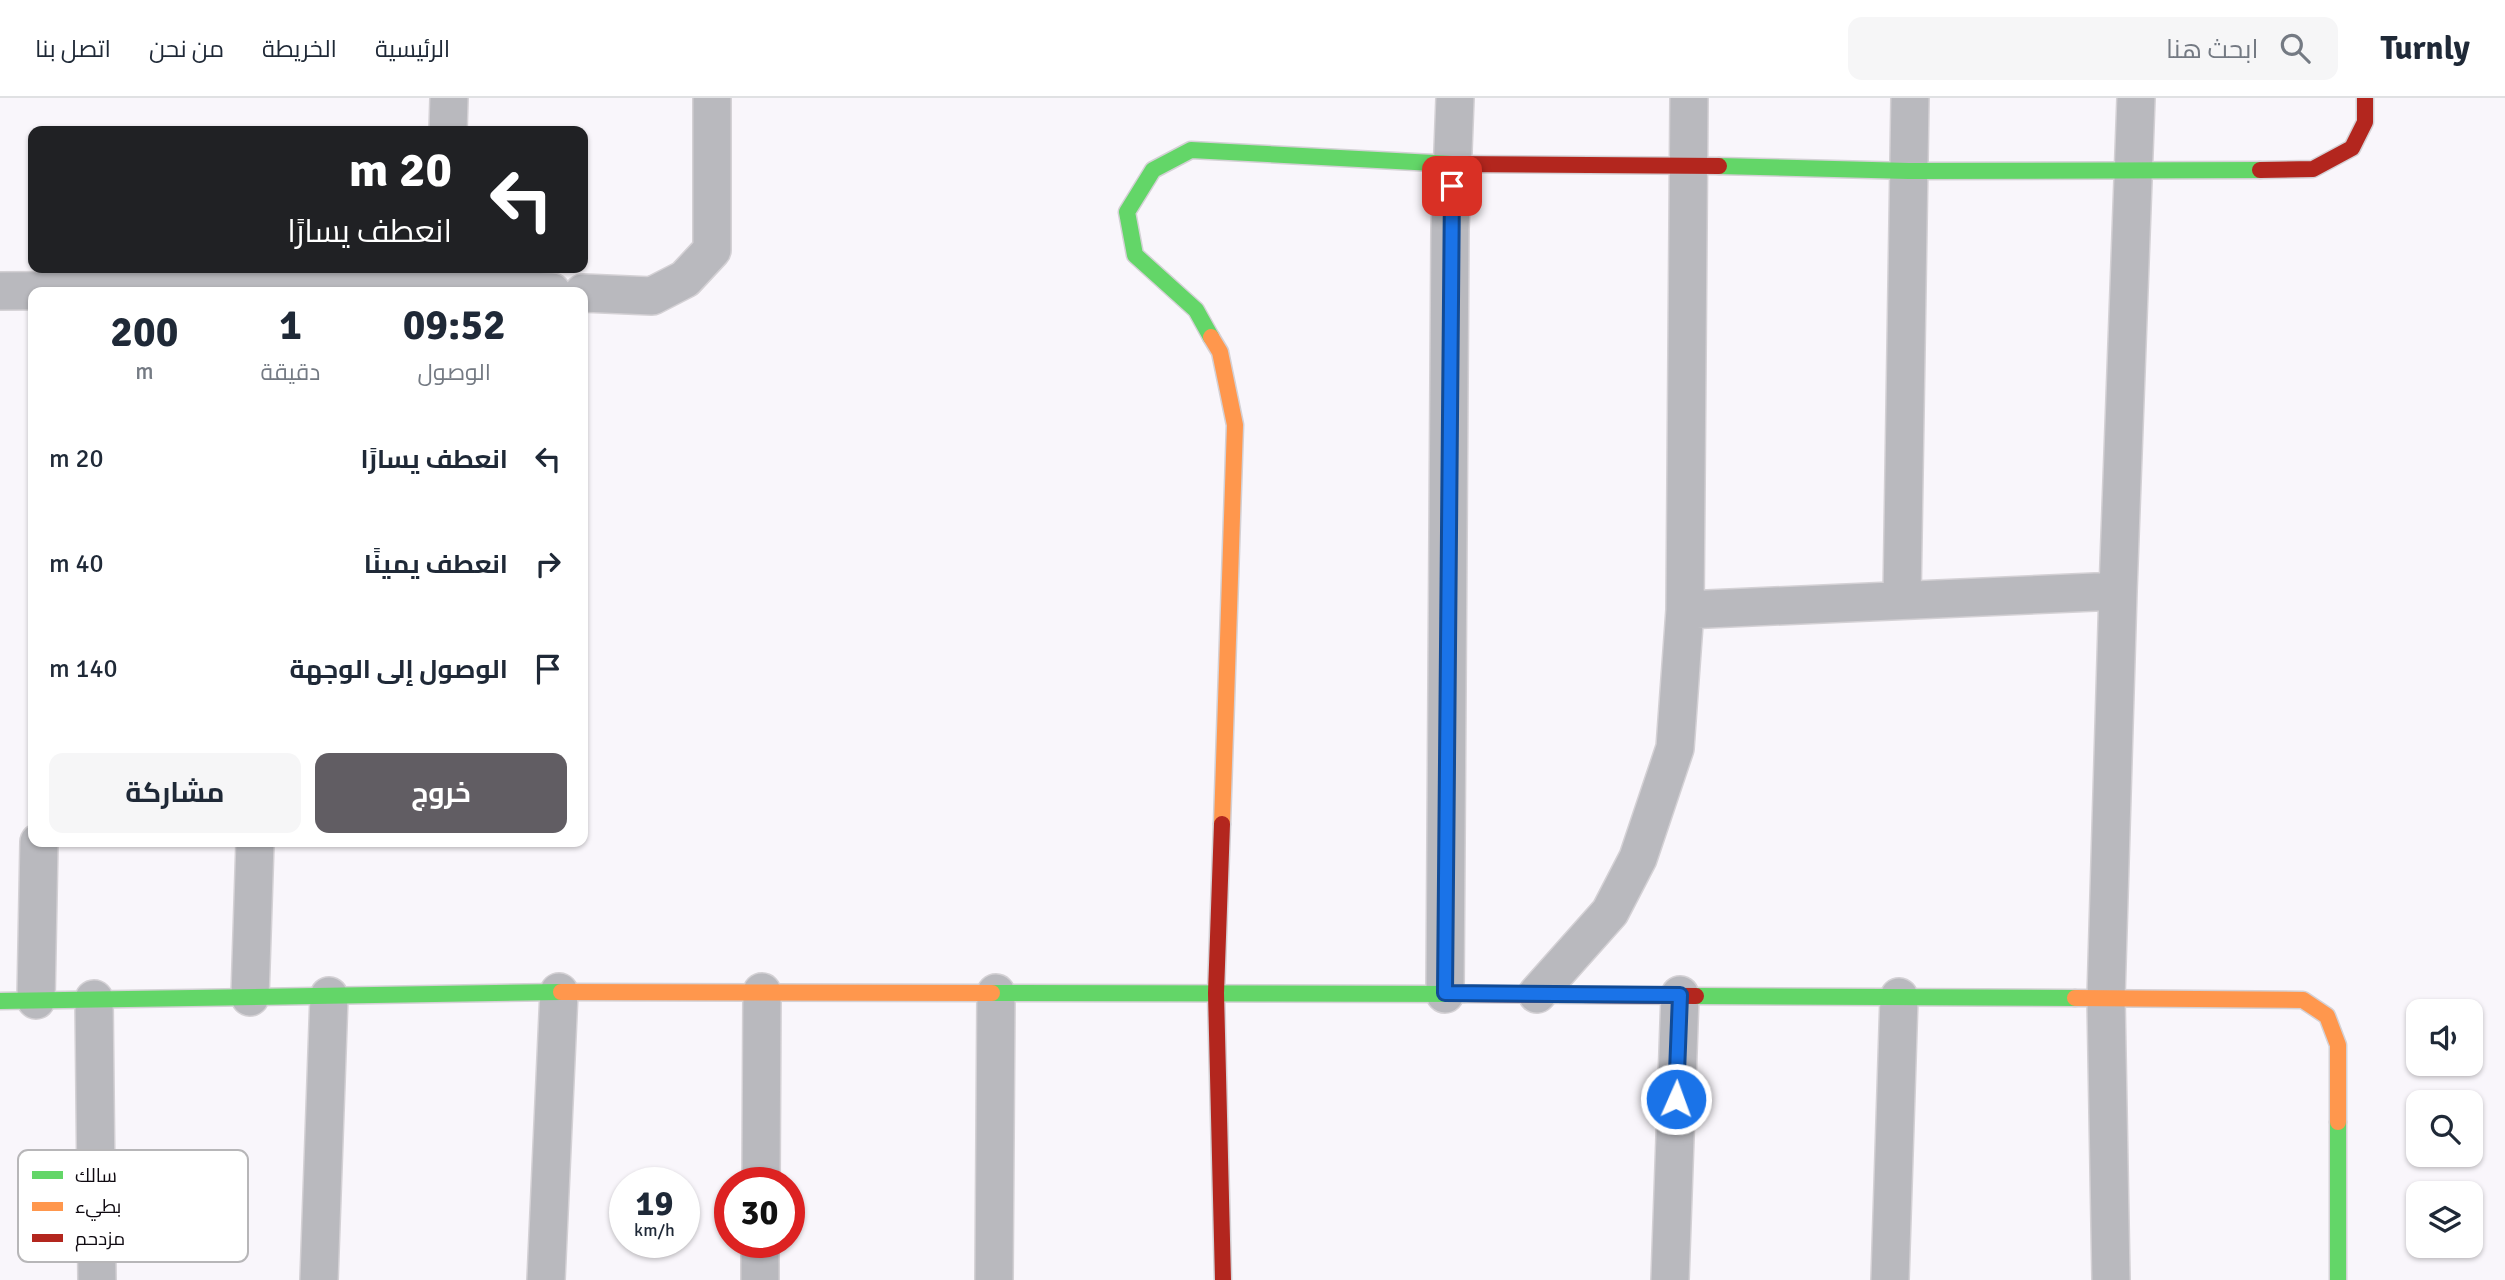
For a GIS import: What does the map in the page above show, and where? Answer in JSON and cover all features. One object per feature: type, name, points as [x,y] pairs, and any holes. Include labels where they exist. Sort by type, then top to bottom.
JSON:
[{"type":"street","points":[[448,126],[449,98]]},
{"type":"street","points":[[588,293],[652,296],[685,279],[712,250],[712,98]]},
{"type":"street","points":[[1445,993],[1452,164],[1455,98]]},
{"type":"street","points":[[1537,994],[1610,912],[1638,858],[1675,748],[1685,610],[1689,98]]},
{"type":"street","points":[[1902,599],[1910,98]]},
{"type":"street","points":[[2112,1280],[2106,998],[2136,98]]},
{"type":"street","points":[[1223,1280],[1216,993],[1235,425],[1220,352],[1196,310],[1135,255],[1127,212],[1153,170],[1191,150],[1452,164],[1688,165],[1909,171],[2134,172],[2313,169],[2352,148],[2365,122],[2365,98]]},
{"type":"street","points":[[358,287],[443,283],[491,287]]},
{"type":"street","points":[[0,291],[28,291]]},
{"type":"street","points":[[1685,610],[2118,591]]},
{"type":"street","points":[[36,1000],[39,847]]},
{"type":"street","points":[[250,997],[255,847]]},
{"type":"street","points":[[0,1001],[558,992],[1445,993],[2302,1000],[2327,1016],[2338,1045],[2338,1280]]},
{"type":"street","points":[[545,1280],[558,992]]},
{"type":"street","points":[[761,1167],[762,992]]},
{"type":"street","points":[[994,1280],[996,993]]},
{"type":"street","points":[[1670,1280],[1680,995]]},
{"type":"street","points":[[319,1280],[329,996]]},
{"type":"street","points":[[1890,1280],[1899,997]]},
{"type":"street","points":[[94,999],[96,1150]]},
{"type":"street","points":[[760,1258],[760,1280]]},
{"type":"street","points":[[97,1262],[97,1280]]},
{"type":"traffic: fast","points":[[1211,337],[1196,310],[1135,255],[1127,212],[1153,170],[1191,150],[1452,164]]},
{"type":"traffic: fast","points":[[1719,166],[1909,171],[2260,170]]},
{"type":"traffic: fast","points":[[0,1001],[561,992]]},
{"type":"traffic: fast","points":[[992,993],[1464,994]]},
{"type":"traffic: fast","points":[[1696,996],[2075,998]]},
{"type":"traffic: fast","points":[[2338,1122],[2338,1280]]},
{"type":"traffic: slow","points":[[1211,337],[1220,352],[1235,425],[1222,824]]},
{"type":"traffic: slow","points":[[561,992],[992,993]]},
{"type":"traffic: slow","points":[[2075,998],[2303,1000],[2327,1016],[2338,1045],[2338,1122]]},
{"type":"traffic: jam","points":[[2260,170],[2313,169],[2352,148],[2365,122],[2365,98]]},
{"type":"traffic: jam","points":[[1452,164],[1719,166]]},
{"type":"traffic: jam","points":[[1222,824],[1216,993],[1223,1280]]},
{"type":"traffic: jam","points":[[1464,994],[1696,996]]},
{"type":"route","points":[[1452,186],[1445,993],[1680,995],[1676,1099]]}]
